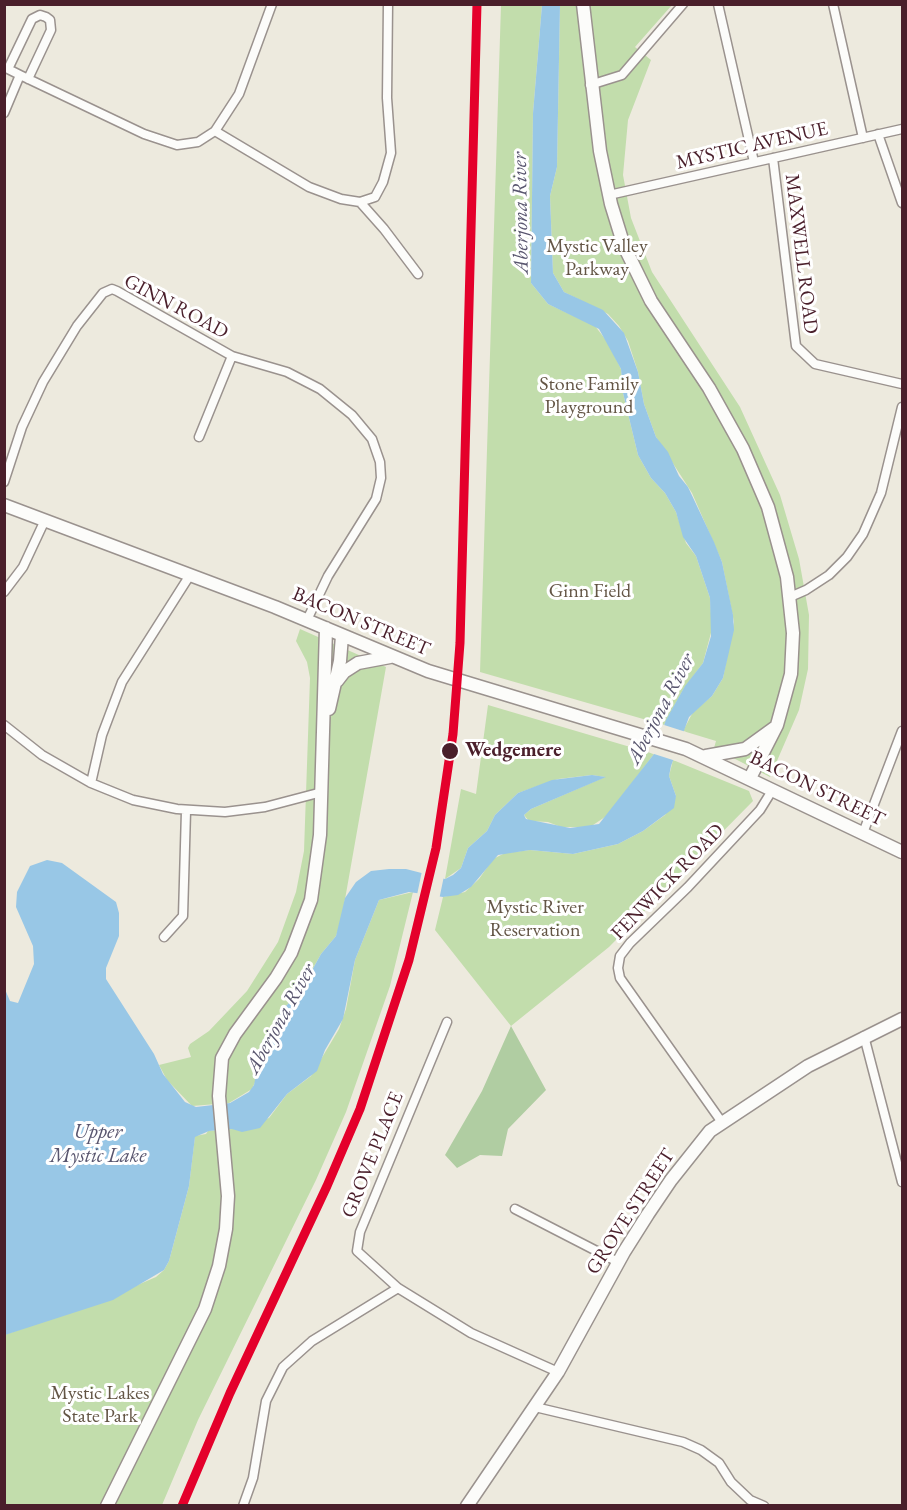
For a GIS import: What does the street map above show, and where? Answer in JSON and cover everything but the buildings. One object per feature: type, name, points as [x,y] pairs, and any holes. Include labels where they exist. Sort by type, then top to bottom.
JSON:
[{"type":"main road","points":[[583,4],[590,85],[609,195],[624,246],[639,279],[717,401],[751,466],[772,520],[790,597],[793,656],[789,683],[777,725],[750,778]]},
{"type":"main road","name":"BACON STREET","points":[[4,505],[307,620],[393,658],[469,685],[686,749],[903,852]]},
{"type":"main road","points":[[107,1506],[205,1309],[216,1277],[227,1212],[228,1179],[219,1102],[219,1077],[226,1048],[276,978],[303,926],[318,864],[325,725],[326,628]]},
{"type":"main road","points":[[325,725],[342,650],[342,636]]},
{"type":"main road","points":[[335,685],[344,672],[358,663],[377,658],[393,658]]},
{"type":"main road","points":[[702,756],[745,749],[777,725]]},
{"type":"main road","name":"GROVE STREET","points":[[467,1506],[558,1372],[618,1262],[670,1180],[721,1121],[808,1066],[864,1036],[903,1019]]},
{"type":"street","points":[[4,113],[24,77],[51,30],[50,20],[40,15],[32,20],[6,68],[24,77],[144,134],[177,145],[198,142],[215,131],[238,94],[272,4]]},
{"type":"street","points":[[215,131],[309,187],[341,199],[360,202],[375,197],[383,182],[391,153],[387,98],[388,4]]},
{"type":"street","points":[[590,85],[622,75],[683,4]]},
{"type":"street","points":[[718,4],[753,162]]},
{"type":"street","points":[[833,4],[863,138]]},
{"type":"street","name":"MYSTIC AVENUE","points":[[609,195],[903,129]]},
{"type":"street","points":[[878,134],[903,203]]},
{"type":"street","name":"MAXWELL ROAD","points":[[772,158],[796,346],[815,364],[903,384]]},
{"type":"street","points":[[360,202],[418,274]]},
{"type":"street","name":"GINN ROAD","points":[[4,482],[22,427],[43,382],[77,326],[108,290],[117,291],[232,356],[287,372],[337,401],[372,439],[380,462],[381,478],[373,506],[328,576],[307,620]]},
{"type":"street","name":"GINN ROAD","points":[[199,437],[232,356]]},
{"type":"street","points":[[790,597],[829,575],[847,557],[863,534],[881,493],[903,407]]},
{"type":"street","points":[[4,592],[22,567],[45,520]]},
{"type":"street","points":[[92,783],[102,735],[122,682],[190,575]]},
{"type":"street","points":[[4,725],[42,755],[92,783],[133,800],[186,811],[225,812],[265,807],[322,792]]},
{"type":"street","points":[[863,833],[903,731]]},
{"type":"street","name":"FENWICK ROAD","points":[[721,1121],[620,978],[618,968],[620,956],[630,943],[688,887],[760,810],[773,789]]},
{"type":"street","points":[[164,937],[183,916],[186,811]]},
{"type":"street","name":"GROVE PLACE","points":[[447,1022],[407,1113],[357,1242],[358,1254],[398,1288],[471,1333],[558,1372]]},
{"type":"street","points":[[864,1036],[902,1178]]},
{"type":"street","points":[[515,1209],[618,1262]]},
{"type":"street","points":[[243,1506],[253,1478],[266,1401],[283,1367],[312,1341],[398,1288]]},
{"type":"street","points":[[535,1407],[683,1442],[701,1450],[719,1463],[731,1482],[750,1500],[764,1506]]},
{"type":"green space","name":"Ginn Field","points":[[501,5],[542,5],[533,113],[531,283],[548,304],[595,326],[609,344],[621,369],[623,393],[638,455],[651,478],[665,493],[676,512],[686,543],[696,556],[710,598],[712,629],[703,663],[683,690],[664,725],[480,672]]},
{"type":"green space","name":"Mystic Valley Parkway","points":[[560,5],[672,5],[635,47],[651,60],[628,120],[623,175],[631,218],[652,272],[740,407],[780,495],[799,559],[809,615],[808,669],[799,710],[770,777],[714,748],[716,741],[683,731],[693,712],[712,696],[723,678],[734,622],[722,562],[692,493],[656,437],[644,404],[638,372],[628,341],[608,314],[564,292],[553,273],[550,196],[557,167]]},
{"type":"green space","points":[[300,629],[386,667],[341,922],[336,936],[321,954],[300,992],[284,1008],[267,1032],[260,1047],[256,1080],[252,1089],[229,1103],[192,1106],[167,1080],[159,1065],[191,1057],[188,1048],[190,1044],[209,1031],[247,991],[278,942],[296,892],[304,851],[310,678],[307,662],[296,641]]},
{"type":"green space","points":[[488,705],[654,754],[608,815],[590,827],[561,827],[548,822],[529,821],[524,815],[531,809],[605,777],[592,775],[558,779],[518,793],[495,815],[487,831],[468,848],[461,868],[445,879],[461,789],[476,794]]},
{"type":"green space","name":"Mystic River Reservation","points":[[673,760],[749,791],[753,801],[609,947],[511,1026],[435,930],[443,897],[465,892],[479,879],[493,859],[505,853],[530,850],[573,854],[618,844],[643,831],[665,815],[676,796],[669,776]]},
{"type":"green space","name":"Mystic Lakes State Park","points":[[413,892],[390,986],[346,1112],[316,1180],[198,1420],[162,1505],[5,1505],[4,1335],[89,1306],[156,1277],[164,1270],[169,1261],[189,1186],[195,1136],[206,1134],[208,1131],[232,1129],[269,1118],[287,1094],[311,1076],[339,1029],[346,1009],[355,960],[379,900]]},
{"type":"green space","points":[[511,1026],[546,1090],[508,1129],[502,1156],[480,1155],[457,1168],[445,1155],[482,1091]]},
{"type":"water","points":[[542,5],[560,5],[557,167],[550,196],[553,273],[564,292],[603,310],[624,333],[638,372],[644,404],[656,437],[668,452],[679,476],[688,487],[722,562],[733,615],[734,630],[723,678],[712,696],[689,717],[671,766],[669,776],[676,796],[674,808],[643,831],[618,844],[573,854],[530,850],[498,855],[471,887],[458,895],[443,897],[409,892],[379,900],[355,960],[343,1019],[325,1050],[317,1071],[287,1094],[260,1128],[242,1132],[232,1129],[209,1131],[195,1137],[189,1186],[169,1261],[164,1270],[113,1300],[5,1335],[4,987],[10,1001],[18,1003],[34,964],[33,946],[16,907],[17,892],[30,866],[47,860],[62,863],[116,902],[119,913],[119,936],[106,968],[106,979],[154,1054],[163,1074],[185,1102],[196,1107],[230,1103],[249,1092],[254,1085],[263,1040],[284,1008],[300,992],[321,954],[336,936],[345,898],[356,882],[371,871],[389,869],[406,869],[445,879],[453,875],[461,868],[468,848],[487,831],[495,815],[518,793],[552,780],[592,775],[606,777],[531,809],[524,815],[526,819],[570,828],[599,824],[654,754],[666,720],[685,686],[703,663],[711,636],[710,598],[696,556],[683,537],[676,512],[665,493],[651,478],[638,455],[623,393],[621,369],[599,329],[548,304],[531,283],[533,113]]},
{"type":"pier","points":[[661,724],[686,732],[676,761],[651,753]]},
{"type":"pier","points":[[422,871],[444,876],[439,900],[417,895]]},
{"type":"transit line","points":[[182,1506],[230,1393],[327,1186],[360,1109],[409,960],[436,848],[453,734],[460,643],[477,4]]},
{"type":"place","name":"Wedgemere","points":[[450,751]]},
{"type":"water label","name":"Aberjona River","points":[[521,213]]},
{"type":"water label","name":"Aberjona River","points":[[661,709]]},
{"type":"water label","name":"Aberjona River","points":[[281,1019]]},
{"type":"water label","name":"Upper Mystic Lake","points":[[98,1144]]},
{"type":"park label","name":"Stone Family Playground","points":[[589,396]]}]
